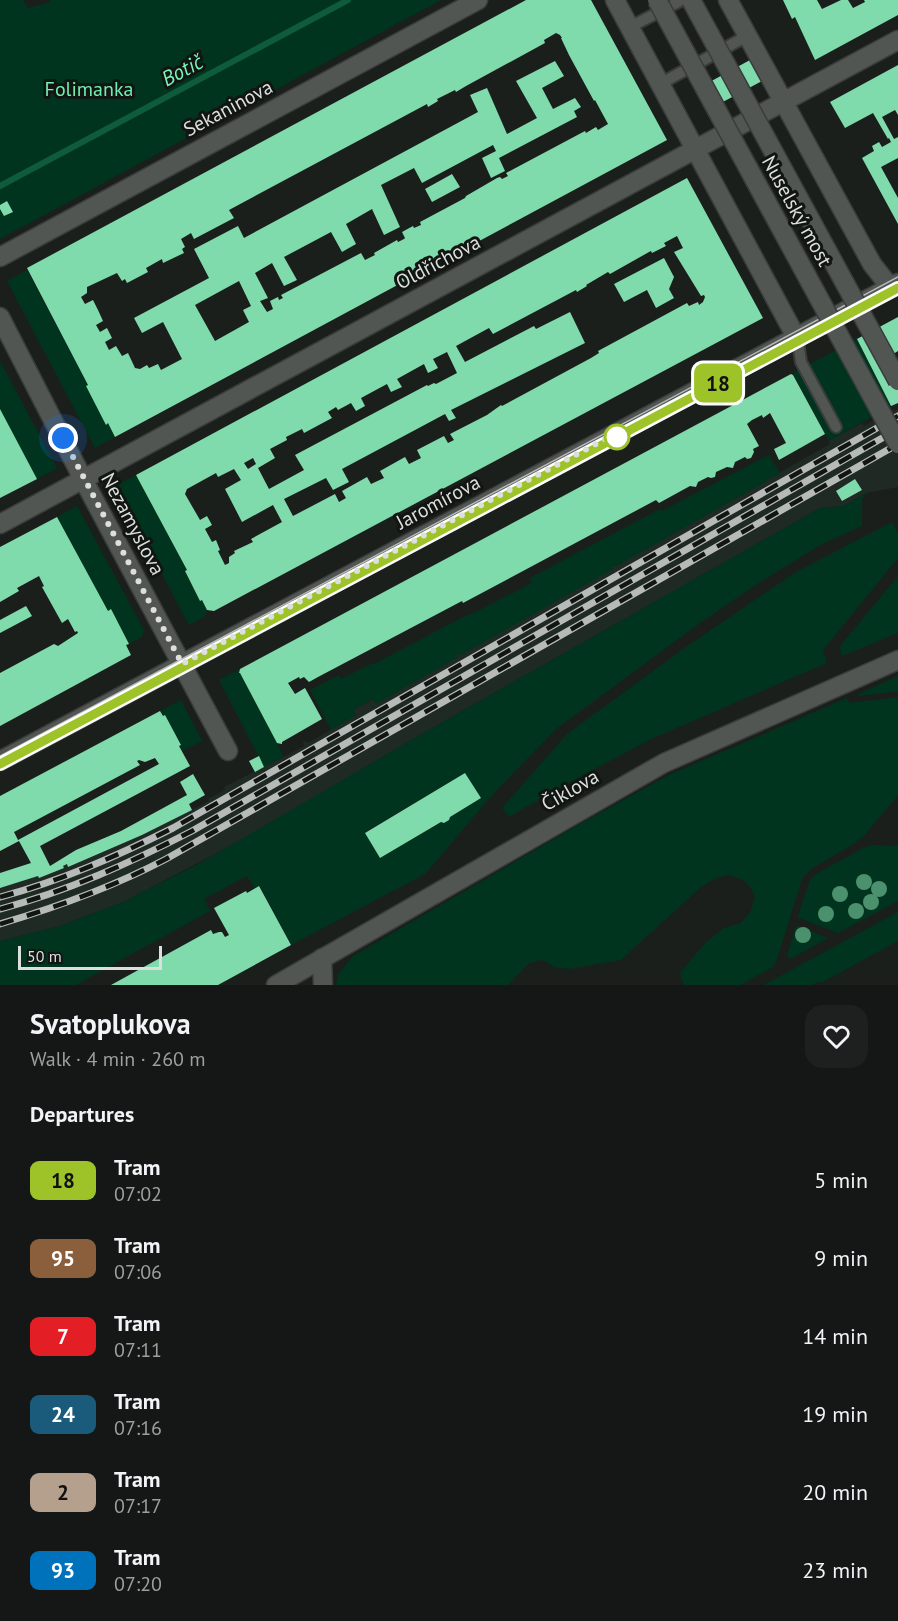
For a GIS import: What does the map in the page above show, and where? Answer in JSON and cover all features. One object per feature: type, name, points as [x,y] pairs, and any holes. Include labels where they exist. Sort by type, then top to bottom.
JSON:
[{"type":"street","name":"Sekaninova","points":[[0,256],[478,0]]},
{"type":"street","points":[[615,0],[796,337]]},
{"type":"street","name":"Nuselský most","points":[[657,0],[898,444]]},
{"type":"street","name":"Nuselský most","points":[[692,0],[898,381]]},
{"type":"street","points":[[728,0],[872,264],[894,285]]},
{"type":"street","name":"Oldřichova","points":[[0,524],[898,40]]},
{"type":"street","name":"Jaromírova","points":[[0,761],[894,285]]},
{"type":"street","name":"Nezamyslova","points":[[0,317],[83,479],[228,751]]},
{"type":"street","name":"Čiklova","points":[[276,985],[664,763],[898,660]]},
{"type":"street","points":[[322,958],[323,985]]},
{"type":"lane","points":[[630,27],[682,0]]},
{"type":"lane","points":[[660,84],[747,36]]},
{"type":"lane","points":[[796,337],[801,362],[836,427]]},
{"type":"shaded area","points":[[893,409],[894,411],[898,409],[898,487],[866,493],[844,506],[820,508],[427,731],[232,845],[123,902],[60,926],[0,941],[0,888],[39,877],[64,868],[63,866],[67,864],[68,867],[142,835],[209,801],[208,799],[225,790],[224,787],[304,746],[303,742],[308,743],[356,715],[353,710],[373,699],[376,703],[457,657],[456,655],[830,444],[829,441],[862,423],[864,426]]},
{"type":"green space","name":"Folimanka","points":[[0,0],[23,0],[28,8],[50,2],[50,0],[441,0],[0,239],[0,209],[4,216],[12,211],[7,201],[0,205]]},
{"type":"green space","points":[[27,270],[106,424],[108,423],[115,437],[95,448],[7,281]]},
{"type":"green space","points":[[857,339],[891,406],[829,441],[793,373]]},
{"type":"green space","points":[[0,361],[57,468],[37,479],[0,409]]},
{"type":"green space","points":[[769,455],[780,473],[616,566],[612,566],[613,569],[461,655],[460,653],[458,657],[376,704],[372,699],[353,710],[356,715],[331,730],[310,690],[339,675],[341,679],[374,664],[470,615],[532,583],[530,578],[660,509],[662,511]]},
{"type":"green space","points":[[136,475],[187,570],[185,572],[200,601],[202,600],[207,610],[205,616],[189,625],[115,486]]},
{"type":"green space","points":[[866,493],[862,500],[862,526],[822,544],[757,584],[556,729],[494,793],[425,874],[291,945],[260,886],[255,889],[247,876],[204,899],[210,911],[76,985],[0,985],[0,941],[60,926],[123,902],[202,862],[427,731],[820,508],[844,506]],"holes":[[[465,773],[481,798],[444,823],[441,822],[380,858],[365,832]]]},
{"type":"green space","points":[[77,506],[144,630],[142,637],[129,644],[108,611],[57,517]]},
{"type":"green space","points":[[892,522],[898,534],[898,558],[823,650],[827,663],[651,739],[509,817],[502,808],[567,734],[686,647],[796,572]]},
{"type":"green space","points":[[898,576],[898,633],[842,656],[840,646]]},
{"type":"green space","points":[[240,669],[239,672],[277,740],[283,757],[264,767],[219,680]]},
{"type":"green space","points":[[898,676],[898,691],[859,696],[858,694]]},
{"type":"green space","points":[[898,697],[898,795],[864,836],[811,869],[802,879],[773,967],[740,985],[684,985],[680,973],[705,943],[724,928],[741,923],[751,911],[755,896],[751,888],[743,880],[730,875],[716,878],[701,887],[621,960],[569,969],[554,967],[543,960],[529,963],[508,985],[336,985],[338,975],[353,956],[669,775],[847,698],[850,703]]},
{"type":"green space","points":[[181,700],[202,741],[182,751],[165,715],[163,716],[160,711]]},
{"type":"green space","points":[[898,846],[898,901],[838,933],[799,918],[810,880],[816,874],[865,847]]},
{"type":"green space","points":[[898,912],[898,941],[821,983],[819,981],[812,985],[764,985]]},
{"type":"green space","points":[[798,926],[828,938],[789,958],[787,955]]},
{"type":"building","points":[[526,0],[591,0],[667,140],[115,437],[108,423],[106,425],[86,386],[88,385],[27,268]],"holes":[[[556,33],[562,38],[569,55],[608,124],[598,130],[596,127],[586,133],[585,131],[506,173],[508,176],[502,179],[497,178],[420,222],[421,225],[414,228],[413,226],[402,232],[404,239],[398,242],[397,240],[374,253],[375,255],[365,260],[361,253],[281,295],[283,298],[279,300],[278,297],[270,301],[273,309],[267,312],[260,301],[268,298],[255,273],[272,263],[284,286],[297,280],[284,257],[331,232],[342,252],[356,244],[346,224],[372,209],[384,235],[400,227],[381,185],[414,168],[422,183],[493,145],[496,151],[482,158],[491,178],[505,171],[499,158],[577,117],[574,111],[581,107],[575,98],[553,109],[542,88],[564,76],[555,61],[516,81],[537,118],[507,134],[487,88],[470,95],[478,112],[244,238],[238,226],[194,249],[209,278],[134,318],[142,333],[163,322],[182,359],[161,370],[158,364],[149,368],[147,365],[140,369],[135,368],[128,353],[122,356],[116,346],[109,350],[105,342],[112,338],[107,328],[100,332],[96,325],[103,321],[93,300],[85,304],[81,297],[87,293],[87,287],[117,273],[122,281],[125,279],[127,283],[148,272],[146,268],[162,259],[163,263],[184,253],[182,249],[185,247],[181,239],[191,233],[194,239],[234,218],[229,210],[427,104],[428,107],[438,101],[437,99],[455,90],[456,92],[545,43],[544,40]],[[239,281],[251,306],[243,310],[249,322],[215,341],[195,305]]]},
{"type":"building","points":[[783,0],[817,0],[822,9],[841,0],[848,0],[853,8],[865,2],[864,0],[898,0],[898,15],[815,60],[795,17],[792,19]]},
{"type":"building","points":[[750,60],[762,81],[706,111],[695,90]]},
{"type":"building","points":[[898,65],[898,115],[895,110],[882,117],[894,139],[898,137],[898,158],[881,167],[898,198],[898,224],[862,158],[874,151],[872,146],[879,142],[882,147],[891,142],[889,138],[873,113],[845,128],[830,102]]},
{"type":"building","points":[[452,174],[460,187],[432,202],[425,189]]},
{"type":"building","points":[[687,178],[763,318],[214,611],[207,610],[202,600],[200,601],[185,571],[187,570],[136,475]],"holes":[[[677,236],[683,248],[674,252],[701,296],[705,297],[699,305],[698,302],[689,306],[687,303],[598,351],[599,353],[591,358],[450,434],[454,440],[448,443],[444,436],[417,450],[421,458],[409,464],[405,457],[380,471],[384,478],[371,484],[367,477],[342,491],[346,498],[339,502],[335,494],[293,516],[284,499],[326,478],[333,490],[349,482],[342,469],[445,414],[449,421],[456,418],[451,410],[585,343],[570,312],[536,329],[534,326],[465,362],[456,346],[489,328],[493,334],[576,290],[577,292],[608,272],[610,274],[649,252],[652,253],[666,246],[664,243]],[[447,352],[457,373],[436,384],[427,385],[295,455],[304,470],[269,489],[258,468],[275,458],[270,449],[287,440],[286,437],[302,429],[304,433],[332,418],[328,412],[336,407],[338,410],[351,403],[356,411],[365,406],[361,398],[387,384],[391,392],[402,387],[397,379],[424,364],[428,373],[438,368],[433,359]],[[253,458],[256,464],[248,469],[244,463]],[[234,469],[241,480],[225,489],[242,522],[273,505],[282,522],[251,539],[253,542],[234,551],[235,553],[229,557],[229,563],[225,565],[218,551],[220,550],[216,540],[212,542],[205,529],[212,525],[207,516],[200,520],[185,494],[187,489],[216,473],[218,477]]]},
{"type":"building","points":[[7,201],[13,212],[4,216],[0,205]]},
{"type":"building","points":[[664,258],[674,277],[669,289],[674,298],[656,308],[647,290],[624,302],[614,284]]},
{"type":"building","points":[[898,317],[898,351],[890,356],[894,364],[898,361],[898,403],[891,406],[857,339]]},
{"type":"building","points":[[791,374],[825,434],[779,460],[774,449],[786,443],[770,413],[763,418],[762,415],[752,420],[747,424],[759,446],[753,449],[751,458],[745,457],[735,462],[733,468],[727,467],[716,472],[715,477],[708,477],[698,482],[696,487],[690,486],[659,503],[656,500],[309,682],[304,677],[300,679],[299,677],[288,683],[295,694],[305,688],[322,719],[282,744],[277,743],[239,673],[240,669]]},
{"type":"building","points":[[0,409],[37,479],[0,498]]},
{"type":"building","points":[[855,479],[862,490],[842,501],[836,491]]},
{"type":"building","points":[[57,517],[108,611],[111,609],[129,644],[126,645],[131,655],[0,726],[0,673],[54,644],[58,646],[78,633],[75,632],[68,619],[62,623],[42,587],[44,586],[39,576],[17,588],[19,591],[0,602],[0,547]]},
{"type":"building","points":[[26,606],[32,616],[0,633],[0,620]]},
{"type":"building","points":[[160,711],[163,716],[165,715],[190,766],[40,846],[50,866],[76,850],[121,831],[187,795],[180,782],[193,774],[205,795],[189,804],[192,810],[142,835],[68,867],[67,864],[63,866],[64,868],[39,878],[38,876],[0,888],[0,873],[31,863],[19,841],[0,851],[0,796]],"holes":[[[155,758],[159,764],[18,840],[14,832],[140,765],[137,761],[145,762]]]},
{"type":"building","points":[[259,756],[264,767],[255,772],[249,761]]},
{"type":"building","points":[[465,773],[481,798],[444,823],[441,822],[380,858],[365,833]]},
{"type":"building","points":[[259,886],[291,945],[218,985],[111,985],[211,930],[213,934],[222,932],[225,937],[229,935],[214,908]]},
{"type":"waterway","name":"Botič","points":[[0,186],[348,0]]},
{"type":"tram line","points":[[0,756],[898,277]]},
{"type":"tram line","points":[[724,380],[898,288]]},
{"type":"tram line","name":"18","points":[[0,764],[898,288]]},
{"type":"railway","points":[[0,897],[88,867],[173,828],[898,416]]},
{"type":"railway","points":[[0,909],[50,894],[98,875],[192,831],[898,429]]},
{"type":"railway","points":[[0,924],[84,896],[166,859],[898,444]]},
{"type":"route","points":[[63,438],[182,664],[615,434],[617,437]]}]
